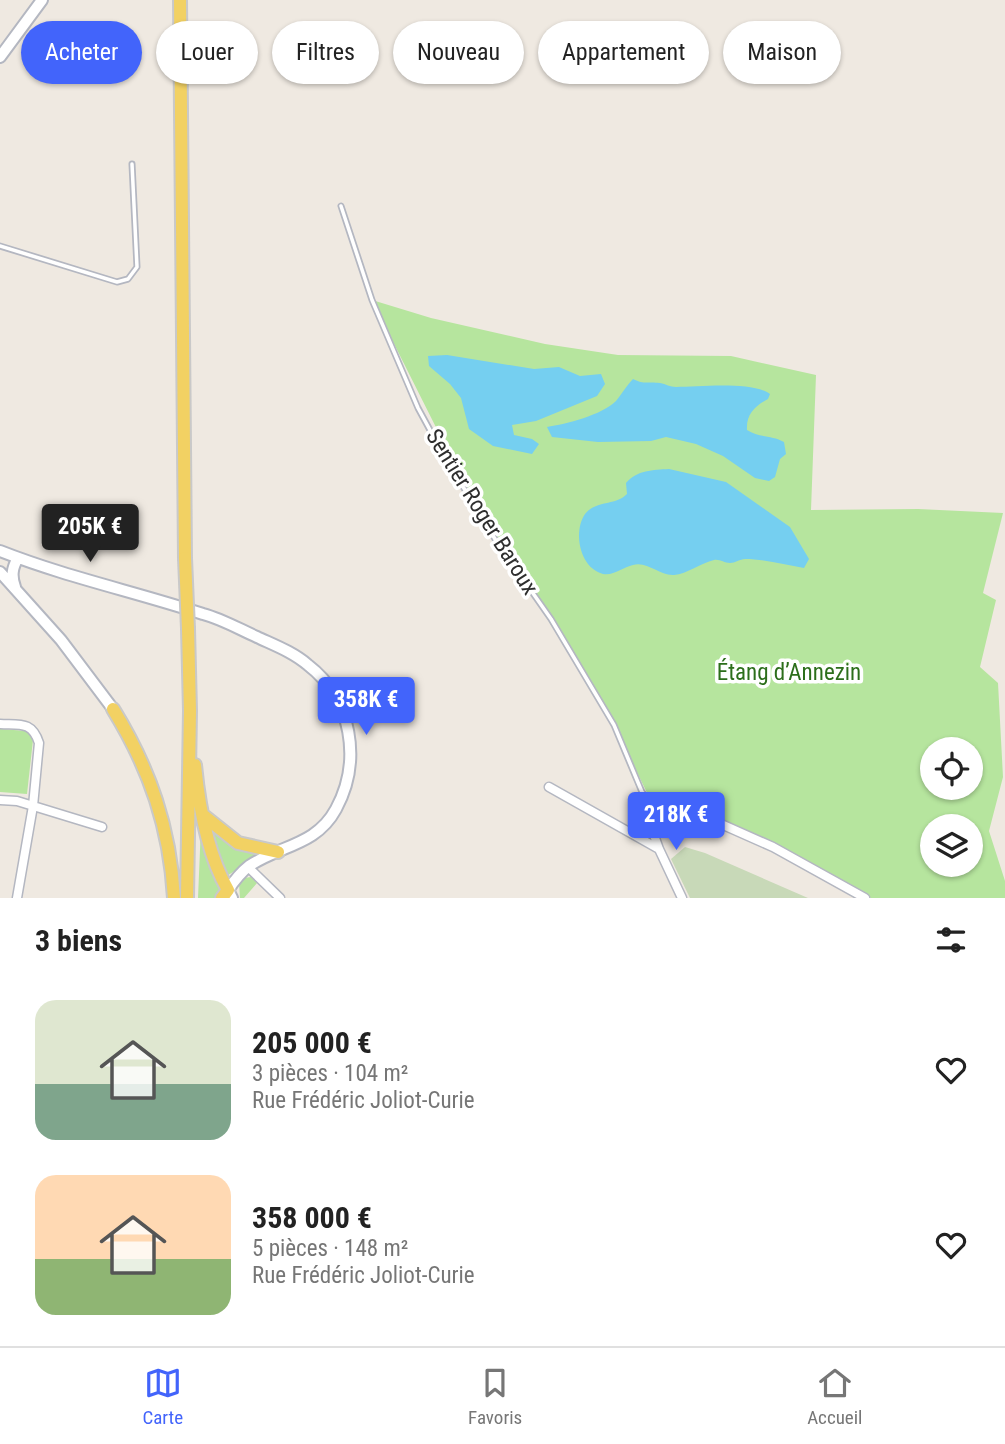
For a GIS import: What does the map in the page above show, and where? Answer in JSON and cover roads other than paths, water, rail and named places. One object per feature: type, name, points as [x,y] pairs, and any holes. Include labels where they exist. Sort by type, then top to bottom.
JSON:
[{"type":"main road","points":[[180,0],[185,558],[190,711],[187,898]]},
{"type":"main road","points":[[113,709],[146,768],[157,801],[165,832],[174,898]]},
{"type":"main road","points":[[190,711],[198,794],[214,862],[227,895]]},
{"type":"main road","points":[[204,816],[238,843],[278,852]]},
{"type":"street","points":[[0,57],[42,0]]},
{"type":"street","points":[[0,551],[207,615],[296,656],[319,675],[345,717],[351,740],[348,780],[335,811],[322,828],[302,843],[248,867],[227,895]]},
{"type":"street","points":[[15,587],[12,579],[18,558]]},
{"type":"street","points":[[0,572],[74,656],[113,709]]},
{"type":"street","points":[[0,723],[27,726],[36,733],[38,743],[33,806],[17,898]]},
{"type":"street","points":[[549,787],[659,849]]},
{"type":"street","points":[[0,800],[17,801],[102,827]]},
{"type":"street","points":[[682,898],[646,813],[652,803],[662,801],[677,804],[773,847],[865,898]]},
{"type":"street","points":[[248,867],[280,898]]},
{"type":"lane","points":[[0,246],[117,282],[128,279],[137,267],[132,164]]},
{"type":"lane","name":"Sentier Roger Baroux","points":[[341,206],[372,300],[418,408],[495,539],[551,620],[614,725],[642,792],[652,803]]},
{"type":"water","points":[[447,355],[534,369],[559,367],[580,376],[601,374],[605,384],[597,396],[536,421],[512,425],[514,435],[532,439],[539,444],[532,454],[493,446],[469,429],[461,398],[450,384],[429,366],[428,356]]},
{"type":"water","points":[[633,379],[674,387],[751,387],[770,394],[768,399],[752,411],[747,430],[784,442],[786,454],[780,459],[775,477],[769,481],[755,478],[723,456],[696,444],[666,437],[651,441],[598,442],[552,437],[547,427],[602,411],[616,401]]},
{"type":"water","points":[[669,469],[726,482],[790,527],[809,559],[804,568],[745,559],[730,563],[714,560],[674,575],[638,564],[615,573],[603,574],[595,570],[588,564],[580,548],[579,530],[585,514],[595,507],[622,498],[627,494],[626,483],[635,475]]},
{"type":"park label","name":"Étang d’Annezin","points":[[789,672]]}]
